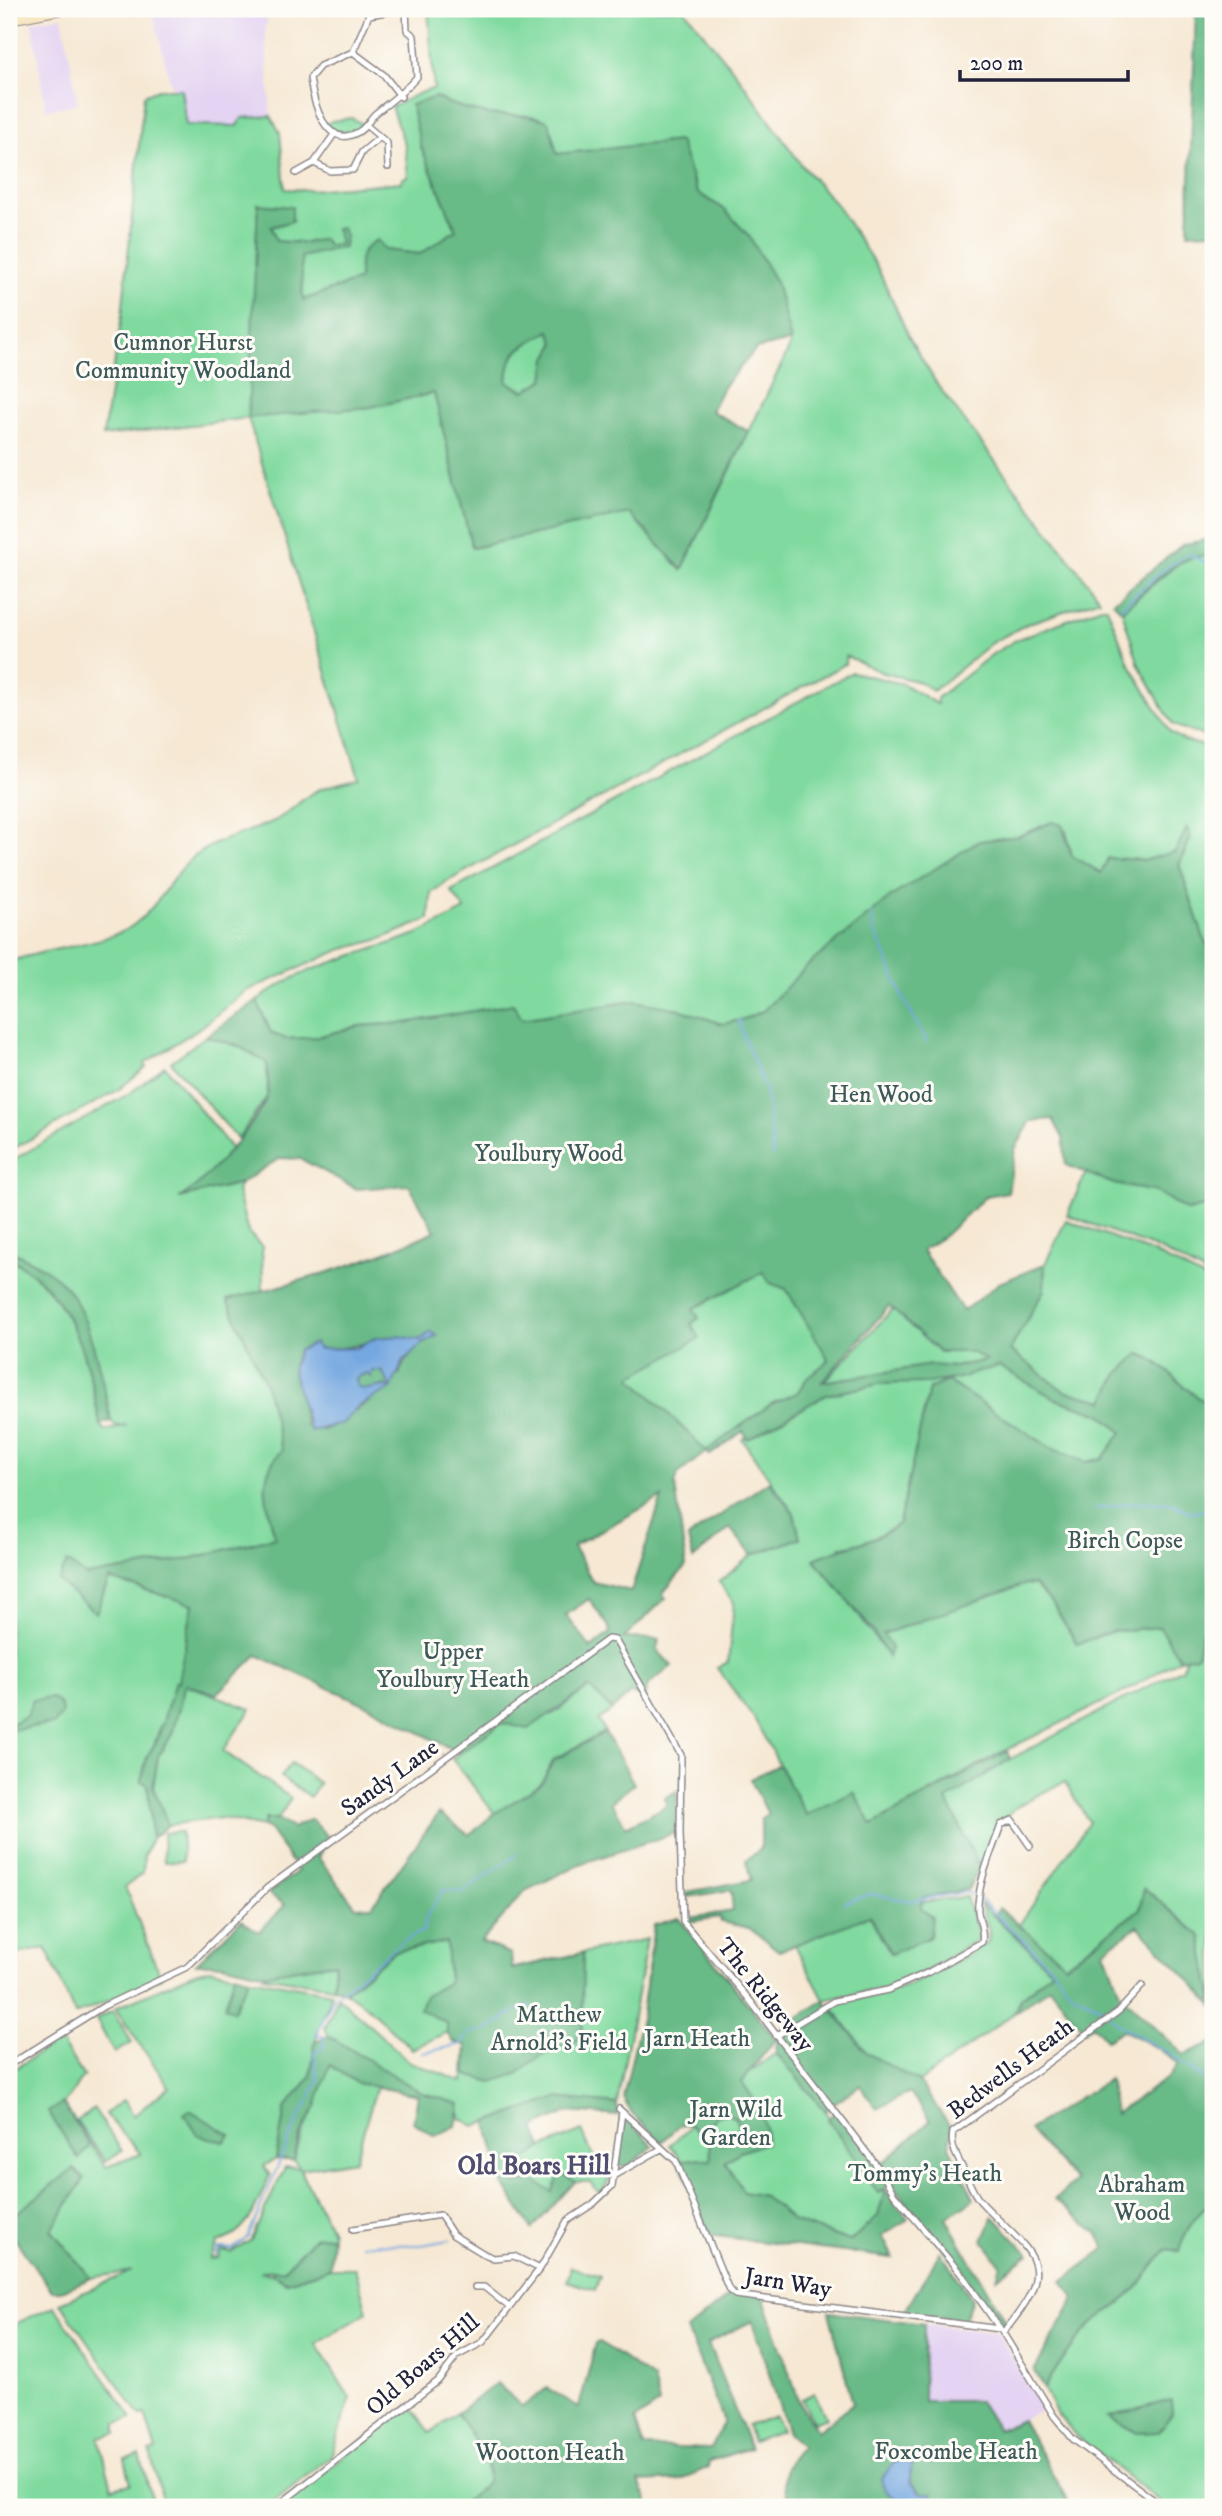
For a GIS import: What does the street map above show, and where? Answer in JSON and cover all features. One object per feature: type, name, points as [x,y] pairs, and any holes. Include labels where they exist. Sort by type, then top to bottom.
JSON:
[{"type":"street","points":[[9,20],[67,9]]},
{"type":"street","points":[[365,9],[369,15]]},
{"type":"street","points":[[404,9],[407,30],[414,36],[416,76],[401,96],[372,116],[366,126],[352,135],[335,134],[318,115],[310,78],[320,66],[353,52],[369,15],[404,9]]},
{"type":"street","points":[[353,52],[384,75],[401,96]]},
{"type":"street","points":[[366,126],[387,143],[388,167]]},
{"type":"street","points":[[296,173],[314,163],[335,134]]},
{"type":"street","points":[[314,163],[330,171],[353,170],[362,152],[380,137]]},
{"type":"street","name":"Sandy Lane","points":[[9,2065],[104,2006],[196,1961],[267,1888],[608,1639],[615,1640]]},
{"type":"street","name":"The Ridgeway","points":[[615,1640],[681,1755],[683,1922],[776,2036],[1002,2331],[1054,2416],[1073,2439],[1163,2507]]},
{"type":"street","points":[[776,2036],[834,2001],[888,1990],[929,1972],[982,1942],[984,1933],[977,1908],[980,1882],[1001,1825],[1012,1820],[1030,1846]]},
{"type":"street","name":"Bedwells Heath","points":[[1002,2331],[1023,2310],[1034,2285],[1036,2264],[1027,2245],[978,2199],[951,2143],[953,2132],[1119,2011],[1142,1986]]},
{"type":"street","points":[[613,2176],[621,2110],[661,2149]]},
{"type":"street","name":"Jarn Way","points":[[661,2149],[676,2161],[729,2290],[735,2295],[1002,2331]]},
{"type":"street","name":"Old Boars Hill","points":[[276,2507],[438,2381],[457,2356],[483,2342],[540,2269],[567,2221],[597,2201],[612,2186],[613,2176],[661,2149]]},
{"type":"street","points":[[353,2229],[444,2217],[453,2235],[484,2254],[494,2258],[514,2256],[540,2269]]},
{"type":"street","points":[[475,2287],[484,2287],[509,2307]]},
{"type":"shaded area","points":[[152,9],[269,9],[270,14],[266,15],[268,24],[265,25],[271,116],[242,118],[239,126],[186,125],[181,89],[172,89]]},
{"type":"shaded area","points":[[62,16],[78,103],[46,110],[32,22]]},
{"type":"shaded area","points":[[924,2324],[997,2332],[1046,2409],[998,2430],[923,2401]]},
{"type":"green space","name":"Cumnor Hurst Community Woodland","points":[[428,9],[684,9],[738,76],[803,167],[836,204],[878,269],[910,339],[938,386],[1100,599],[1029,623],[991,643],[933,691],[920,682],[883,673],[846,656],[845,664],[446,882],[431,893],[429,919],[381,939],[340,950],[246,991],[204,1025],[144,1064],[146,1067],[118,1090],[9,1151],[9,962],[106,938],[132,926],[148,912],[197,854],[218,842],[274,821],[318,790],[359,778],[248,418],[103,436],[122,316],[144,95],[158,89],[181,89],[186,125],[238,126],[242,118],[271,116],[280,133],[285,189],[310,190],[402,182],[403,178],[408,177],[405,145],[391,107],[434,89]],"holes":[[[435,98],[481,113],[527,116],[549,122],[556,154],[679,141],[697,192],[725,210],[776,282],[790,341],[788,351],[682,570],[629,513],[472,548],[434,393],[371,407],[326,410],[258,204],[292,221],[271,227],[276,241],[301,257],[303,300],[359,280],[363,252],[377,240],[386,250],[420,254],[456,230],[421,147]]]},
{"type":"green space","points":[[1196,9],[1213,9],[1213,232],[1188,233]]},
{"type":"green space","points":[[435,97],[481,113],[542,119],[549,122],[557,154],[679,141],[697,192],[725,210],[749,236],[776,282],[791,341],[756,349],[723,387],[711,411],[748,431],[682,570],[629,513],[472,548],[434,393],[371,407],[248,418],[258,204],[292,207],[292,221],[271,227],[276,241],[303,243],[324,239],[328,246],[340,244],[336,228],[342,228],[345,236],[344,247],[301,257],[303,300],[359,280],[363,252],[377,240],[386,250],[420,254],[456,230],[421,147],[411,105]],"holes":[[[550,331],[555,344],[547,358],[544,380],[524,391],[507,382],[510,363],[525,345]]]},
{"type":"green space","points":[[351,118],[367,126],[344,137],[325,125],[332,121]]},
{"type":"green space","points":[[550,330],[555,344],[547,358],[544,380],[525,391],[507,382],[514,356],[526,344]]},
{"type":"green space","points":[[1213,538],[1213,558],[1202,556],[1177,565],[1152,583],[1122,611],[1113,602],[1182,545]]},
{"type":"green space","points":[[1213,554],[1213,739],[1173,725],[1139,665],[1122,611],[1183,559]]},
{"type":"green space","name":"Hen Wood","points":[[1107,607],[1129,663],[1170,732],[1185,741],[1213,748],[1213,954],[1203,936],[1179,864],[1186,852],[1187,829],[1175,852],[1146,860],[1108,858],[1102,873],[1072,856],[1066,831],[1052,822],[1019,836],[963,1157],[830,1359],[817,1387],[755,1422],[710,1455],[631,1377],[722,1024],[679,1009],[634,1001],[522,1019],[513,1004],[405,1023],[359,1026],[317,1037],[286,1039],[271,1033],[257,1001],[292,978],[331,962],[411,936],[465,910],[451,891],[852,672],[903,684],[937,704],[937,698],[994,653],[1018,639]]},
{"type":"green space","points":[[1052,822],[1062,825],[1072,856],[1101,873],[1108,858],[1146,860],[1175,852],[1187,828],[1191,837],[1179,864],[1203,936],[1213,954],[1213,1205],[1187,1211],[1157,1192],[1114,1184],[1066,1165],[1063,1138],[1053,1119],[1031,1121],[1015,1149],[1008,1192],[986,1196],[944,1236],[922,1250],[963,1311],[999,1283],[1045,1264],[1044,1290],[1010,1350],[1064,1391],[1104,1401],[1118,1374],[1139,1354],[1158,1364],[1193,1394],[1213,1405],[1213,1623],[1202,1633],[1197,1656],[1180,1659],[1160,1627],[1113,1631],[1077,1644],[1054,1606],[1035,1585],[1026,1584],[883,1634],[891,1648],[888,1657],[872,1630],[814,1559],[870,1540],[899,1523],[929,1389],[947,1381],[1051,1448],[1085,1462],[1103,1458],[1122,1432],[1101,1414],[1056,1399],[998,1366],[959,1378],[928,1383],[879,1384],[826,1395],[748,1439],[743,1431],[710,1455],[706,1452],[678,1474],[675,1485],[686,1566],[662,1594],[666,1598],[624,1638],[659,1639],[657,1650],[672,1666],[648,1685],[644,1698],[631,1693],[612,1710],[589,1687],[528,1729],[501,1723],[459,1753],[373,1708],[257,1655],[217,1694],[185,1684],[172,1734],[158,1756],[153,1787],[168,1825],[152,1838],[148,1785],[141,1781],[147,1757],[158,1738],[175,1681],[178,1682],[193,1604],[109,1579],[96,1613],[58,1581],[67,1562],[86,1576],[189,1559],[275,1537],[267,1502],[266,1481],[274,1460],[282,1450],[265,1382],[227,1300],[332,1271],[435,1231],[409,1185],[357,1189],[301,1159],[280,1158],[241,1183],[179,1198],[201,1181],[229,1152],[253,1121],[268,1092],[267,1063],[238,1046],[206,1036],[257,1001],[271,1033],[286,1039],[317,1037],[359,1026],[405,1023],[513,1004],[522,1019],[634,1001],[679,1009],[722,1024],[744,1019],[763,1011],[808,965],[892,896],[979,841],[1019,836]],"holes":[[[763,1272],[770,1283],[786,1289],[829,1360],[807,1378],[797,1393],[771,1404],[706,1451],[631,1377],[700,1338],[691,1324],[699,1318],[693,1309]],[[889,1306],[939,1352],[972,1352],[986,1360],[954,1367],[931,1365],[822,1382]],[[431,1332],[436,1336],[414,1352],[399,1375],[386,1378],[381,1371],[371,1371],[356,1378],[357,1387],[366,1391],[385,1385],[367,1403],[329,1428],[321,1430],[306,1426],[295,1374],[319,1349],[334,1349],[392,1338],[420,1340]],[[662,1497],[631,1591],[593,1582],[573,1546]],[[589,1599],[609,1627],[610,1633],[591,1648],[566,1615]]]},
{"type":"green space","points":[[206,1036],[238,1046],[267,1063],[268,1095],[238,1139],[171,1062]]},
{"type":"green space","points":[[165,1066],[231,1148],[214,1171],[183,1197],[241,1183],[237,1190],[248,1232],[262,1247],[263,1291],[227,1300],[265,1382],[282,1451],[274,1460],[266,1480],[267,1502],[275,1537],[189,1559],[106,1573],[96,1612],[109,1579],[193,1604],[178,1682],[164,1726],[160,1726],[141,1781],[148,1785],[152,1838],[144,1856],[143,1873],[125,1887],[161,1978],[75,2015],[46,1948],[9,1956],[9,1730],[23,1726],[37,1727],[26,1716],[9,1725],[9,1258],[31,1272],[48,1289],[74,1329],[90,1375],[100,1424],[105,1431],[127,1425],[116,1426],[111,1421],[96,1356],[42,1267],[9,1250],[9,1162],[130,1093]]},
{"type":"green space","points":[[1086,1173],[1115,1184],[1157,1192],[1187,1211],[1213,1205],[1213,1278],[1158,1249],[1067,1215]]},
{"type":"green space","points":[[1066,1220],[1154,1253],[1213,1283],[1213,1405],[1203,1401],[1158,1364],[1140,1354],[1118,1374],[1104,1401],[1064,1391],[1010,1350],[1043,1290],[1045,1264]]},
{"type":"green space","points":[[9,1250],[51,1273],[72,1296],[88,1329],[111,1421],[100,1424],[83,1352],[62,1308],[31,1272],[9,1258]]},
{"type":"green space","points":[[893,1309],[939,1352],[972,1352],[987,1360],[954,1367],[931,1365],[823,1383]]},
{"type":"green space","points":[[998,1366],[1056,1399],[1101,1414],[1122,1432],[1103,1458],[1085,1463],[1051,1448],[947,1381]]},
{"type":"green space","points":[[948,1380],[929,1390],[899,1523],[871,1539],[840,1547],[849,1602],[888,1656],[883,1634],[1026,1583],[1035,1585],[1054,1606],[1077,1644],[1113,1631],[1160,1627],[1180,1659],[1122,1693],[996,1755],[872,1825],[806,1815],[754,1718],[717,1668],[728,1662],[734,1603],[719,1582],[752,1555],[800,1538],[794,1514],[742,1439],[826,1395],[879,1384]]},
{"type":"green space","points":[[769,1481],[794,1514],[800,1538],[752,1555],[730,1528],[693,1559],[688,1538]]},
{"type":"green space","points":[[1213,1623],[1213,2008],[1201,1936],[1144,1888],[1140,1909],[1065,1965],[1019,1925],[1089,1822],[1065,1782],[1009,1813],[996,1834],[982,1871],[946,1800],[1010,1759],[1183,1668],[1185,1658],[1197,1656],[1202,1633]]},
{"type":"green space","points":[[185,1684],[251,1709],[223,1751],[291,1798],[278,1819],[265,1819],[263,1827],[222,1818],[168,1825],[153,1787],[158,1756],[172,1734]]},
{"type":"green space","points":[[589,1687],[612,1710],[598,1720],[605,1732],[554,1759],[540,1785],[495,1814],[452,1759],[501,1723],[553,1714]]},
{"type":"green space","points":[[52,1698],[61,1705],[62,1714],[54,1724],[9,1730],[9,1725],[26,1716],[33,1700]]},
{"type":"green space","points":[[605,1732],[634,1784],[611,1802],[626,1827],[667,1806],[665,1798],[677,1791],[675,1833],[580,1864],[525,1891],[481,1942],[511,1954],[512,1969],[583,1953],[582,2030],[576,2041],[540,2056],[517,2074],[492,2082],[466,2075],[466,2045],[453,2042],[447,2033],[447,2023],[420,2009],[424,1997],[449,1982],[446,1942],[394,1952],[345,1992],[333,1987],[335,1963],[266,1974],[222,1964],[196,1964],[241,1920],[259,1932],[285,1905],[268,1893],[298,1871],[268,1828],[263,1827],[265,1819],[278,1819],[292,1828],[311,1819],[329,1838],[318,1857],[356,1907],[372,1906],[439,1813],[469,1835],[495,1813],[540,1785],[554,1760]]},
{"type":"green space","points":[[1007,1751],[1010,1759],[947,1800],[980,1868],[968,1889],[922,1898],[921,1909],[932,1917],[930,1937],[891,1954],[869,1916],[779,1951],[749,1928],[721,1922],[720,1917],[688,1922],[688,1918],[733,1911],[731,1890],[687,1897],[687,1892],[751,1880],[746,1860],[761,1849],[761,1818],[768,1814],[750,1779],[779,1765],[806,1815],[854,1792],[872,1825]]},
{"type":"green space","points":[[291,1763],[319,1783],[310,1797],[281,1777]]},
{"type":"green space","points":[[181,1832],[183,1861],[164,1862],[163,1833]]},
{"type":"green space","name":"Abraham Wood","points":[[1144,1888],[1201,1936],[1213,2005],[1138,1926],[1104,1950],[1121,1995],[1184,2055],[1213,2042],[1213,2200],[1192,2223],[1179,2251],[1167,2249],[1135,2290],[1086,2330],[1066,2354],[1044,2389],[1034,2371],[1075,2298],[1062,2281],[1106,2248],[1097,2233],[1055,2199],[1076,2181],[1029,2130],[1109,2079],[1115,2114],[1170,2076],[1178,2064],[1159,2049],[1123,2030],[1106,2040],[1093,2025],[1084,2031],[1050,1987],[1014,2013],[1021,1998],[1052,1971],[994,1915],[999,1908],[1066,1965],[1140,1909]]},
{"type":"green space","points":[[966,1897],[980,1938],[924,1972],[887,1988],[824,2000],[794,1943],[869,1916],[891,1954],[922,1902]]},
{"type":"green space","points":[[980,1903],[1052,1971],[1022,1998],[1014,2013],[919,2082],[867,2053],[831,2005],[911,1984],[951,1965],[988,1942],[989,1931]]},
{"type":"green space","name":"Jarn Heath","points":[[679,1918],[776,2039],[741,2082],[760,2110],[766,2133],[766,2143],[740,2152],[725,2162],[744,2192],[764,2196],[793,2221],[850,2241],[878,2216],[885,2190],[908,2219],[882,2236],[893,2258],[710,2235],[679,2161],[698,2158],[711,2161],[710,2145],[691,2125],[679,2125],[662,2142],[632,2114],[623,2098],[642,2014],[654,1925]],"holes":[[[727,2114],[736,2119],[739,2131],[735,2140],[722,2144],[711,2136],[710,2124],[716,2116]]]},
{"type":"green space","name":"Matthew Arnold's Field","points":[[647,1939],[617,2104],[557,2099],[474,2126],[460,2118],[459,2104],[422,2093],[329,2036],[325,2028],[338,1997],[410,2062],[463,2082],[466,2044],[453,2042],[447,2032],[412,2049],[364,2004],[345,1992],[394,1952],[446,1942],[449,1982]]},
{"type":"green space","points":[[335,1963],[333,1987],[263,1976],[266,1974]]},
{"type":"green space","points":[[211,1969],[235,1974],[225,2006],[233,2011],[249,1978],[332,1993],[315,2041],[311,2076],[285,2109],[276,2159],[264,2166],[270,2175],[256,2206],[238,2232],[218,2242],[210,2259],[218,2258],[221,2250],[232,2252],[251,2240],[285,2167],[299,2168],[294,2161],[297,2149],[330,2065],[357,2083],[377,2085],[355,2160],[300,2169],[332,2231],[331,2236],[315,2237],[283,2270],[260,2271],[281,2277],[285,2283],[330,2268],[355,2268],[367,2312],[316,2344],[350,2398],[331,2456],[267,2507],[164,2507],[150,2452],[156,2450],[145,2414],[140,2415],[60,2303],[132,2271],[91,2278],[51,2230],[84,2179],[74,2169],[9,2219],[9,2073],[59,2039],[84,2077],[63,2103],[106,2167],[141,2154],[105,2114],[124,2100],[133,2116],[169,2087],[115,2008],[195,1973]]},
{"type":"green space","points":[[235,1974],[249,1978],[233,2011],[225,2006]]},
{"type":"green space","name":"Tommy's Heath","points":[[824,2000],[867,2053],[919,2082],[952,2129],[949,2146],[974,2199],[946,2218],[1007,2325],[1001,2326],[962,2271],[892,2185],[878,2193],[828,2119],[837,2110],[882,2164],[930,2121],[910,2092],[877,2109],[860,2085],[825,2111],[776,2053],[778,2031]]},
{"type":"green space","points":[[113,2011],[132,2043],[114,2053],[96,2019]]},
{"type":"green space","points":[[329,2036],[422,2093],[460,2104],[456,2126],[435,2136],[413,2122],[418,2095],[357,2083],[330,2065],[316,2106],[299,2137],[294,2161],[276,2159],[285,2109],[311,2076],[315,2041]]},
{"type":"green space","name":"Jarn Wild Garden","points":[[776,2053],[825,2111],[878,2193],[885,2190],[908,2219],[882,2236],[893,2258],[710,2235],[677,2153],[670,2145],[751,2071]]},
{"type":"green space","points":[[557,2098],[617,2104],[618,2116],[567,2112],[534,2128],[542,2148],[516,2166],[514,2183],[534,2181],[552,2192],[561,2173],[575,2182],[532,2229],[503,2184],[487,2122]]},
{"type":"green space","points":[[62,2103],[90,2145],[79,2159],[48,2112]]},
{"type":"green space","points":[[94,2109],[122,2151],[106,2162],[77,2121]]},
{"type":"green space","points":[[190,2110],[230,2135],[224,2142],[198,2135],[184,2114]]},
{"type":"green space","points":[[627,2118],[653,2146],[629,2166],[617,2166],[624,2120]]},
{"type":"green space","points":[[582,2131],[602,2177],[610,2179],[600,2195],[591,2182],[575,2182],[561,2173],[552,2193],[514,2183],[516,2166],[542,2148]]},
{"type":"green space","points":[[74,2168],[84,2179],[51,2230],[91,2278],[61,2291],[52,2291],[9,2231],[9,2219]]},
{"type":"green space","points":[[1213,2200],[1213,2507],[1167,2507],[1081,2440],[1056,2413],[1044,2389],[1066,2354],[1086,2330],[1135,2290],[1167,2249],[1179,2251],[1192,2223]]},
{"type":"green space","points":[[993,2216],[1029,2254],[997,2278],[1001,2265],[983,2241]]},
{"type":"green space","points":[[332,2236],[330,2268],[287,2282],[274,2275],[271,2270],[283,2270],[315,2237]]},
{"type":"green space","points":[[940,2252],[972,2299],[964,2321],[904,2313]]},
{"type":"green space","points":[[571,2267],[600,2276],[595,2290],[567,2281]]},
{"type":"green space","points":[[734,2291],[763,2296],[800,2404],[817,2431],[853,2404],[829,2312],[924,2324],[923,2401],[979,2401],[998,2430],[1022,2420],[1071,2507],[791,2507],[785,2489],[784,2474],[786,2467],[802,2446],[788,2433],[752,2321],[708,2343],[750,2448],[709,2461],[708,2467],[681,2480],[639,2482],[650,2507],[504,2507],[486,2500],[459,2507],[487,2482],[488,2468],[457,2413],[497,2383],[522,2407],[547,2388],[579,2407],[596,2343],[600,2342],[653,2379],[659,2404],[635,2420],[644,2447],[711,2449],[724,2421],[687,2330]]},
{"type":"green space","points":[[54,2306],[132,2418],[117,2423],[117,2433],[99,2437],[112,2488],[131,2484],[125,2459],[140,2455],[154,2507],[9,2507],[9,2332],[19,2322]]},
{"type":"green space","points":[[814,2393],[826,2418],[814,2423],[802,2399]]},
{"type":"green space","points":[[1171,2400],[1172,2414],[1158,2432],[1137,2433],[1108,2417]]},
{"type":"green space","points":[[410,2405],[430,2433],[457,2413],[477,2446],[485,2463],[488,2482],[460,2507],[278,2507]]},
{"type":"green space","points":[[775,2416],[781,2431],[753,2441],[747,2426]]},
{"type":"water","points":[[431,1332],[437,1336],[423,1343],[403,1362],[391,1388],[357,1407],[343,1423],[310,1431],[292,1369],[298,1351],[314,1343],[319,1349],[356,1348],[375,1338],[398,1336],[420,1340]],"holes":[[[372,1371],[382,1371],[391,1387],[357,1387],[356,1378],[366,1373],[371,1377]]]},
{"type":"water","points":[[904,2460],[911,2464],[910,2482],[921,2493],[932,2493],[931,2500],[900,2499],[888,2493],[881,2479],[896,2461]]},
{"type":"waterway","points":[[1121,607],[1163,570],[1188,554],[1213,566]]},
{"type":"waterway","points":[[871,913],[874,929],[905,1002],[927,1042]]},
{"type":"waterway","points":[[739,1020],[765,1090],[773,1156]]},
{"type":"waterway","points":[[1095,1509],[1140,1502],[1170,1503],[1190,1512],[1213,1509]]},
{"type":"waterway","points":[[216,2255],[219,2248],[233,2249],[248,2237],[293,2130],[318,2082],[314,2053],[325,2046],[323,2036],[316,2034],[334,1997],[402,1942],[424,1930],[426,1917],[443,1890],[463,1892],[516,1855]]},
{"type":"waterway","points":[[844,1903],[870,1894],[911,1901],[967,1892],[975,1897]]},
{"type":"waterway","points":[[980,1899],[1052,1968],[1072,1993],[1099,2006],[1119,2025],[1168,2053],[1213,2086]]},
{"type":"waterway","points":[[423,2053],[462,2044],[471,2033],[488,2030],[514,2012],[531,2006]]},
{"type":"waterway","points":[[361,2244],[421,2245],[450,2240]]},
{"type":"district","name":"Old Boars Hill","points":[[534,2166]]},
{"type":"park label","name":"Youlbury Wood","points":[[549,1154]]},
{"type":"park label","name":"Birch Copse","points":[[1125,1541]]},
{"type":"park label","name":"Upper Youlbury Heath","points":[[453,1666]]},
{"type":"park label","name":"Foxcombe Heath","points":[[956,2452]]},
{"type":"park label","name":"Wootton Heath","points":[[550,2453]]}]
